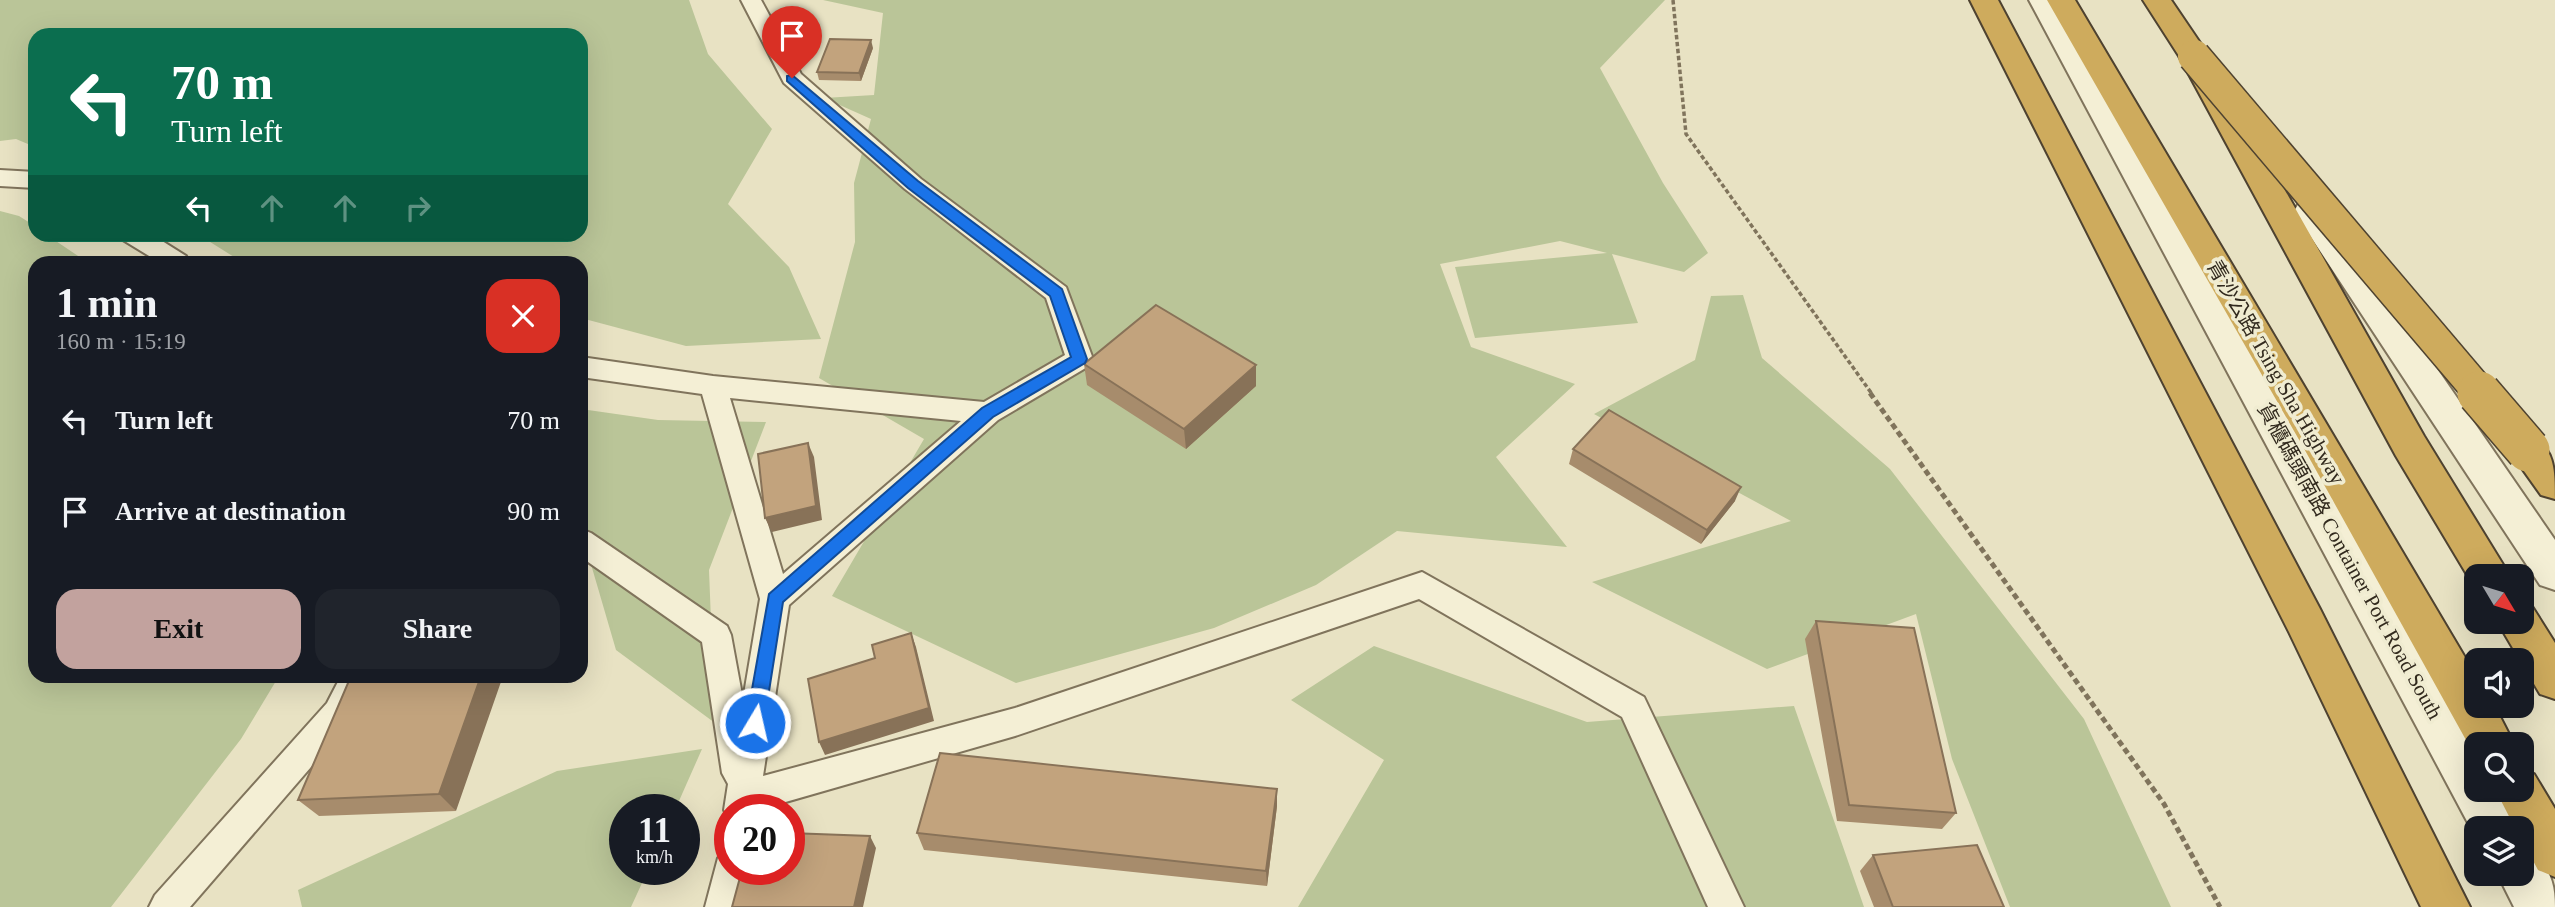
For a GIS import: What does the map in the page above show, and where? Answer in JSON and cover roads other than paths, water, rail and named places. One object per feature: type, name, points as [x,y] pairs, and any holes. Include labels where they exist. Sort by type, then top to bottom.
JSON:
[{"type":"highway","points":[[1984,0],[2305,622],[2446,907]]},
{"type":"highway","name":"青沙公路 Tsing Sha Highway","points":[[2061,0],[2485,732]]},
{"type":"highway","points":[[2157,0],[2194,57],[2410,446],[2483,564]]},
{"type":"highway","points":[[2194,57],[2555,484]]},
{"type":"highway","points":[[2526,634],[2555,680]]},
{"type":"highway","points":[[2525,802],[2555,854]]},
{"type":"street","name":"貨櫃碼頭南路 Container Port Road South","points":[[2043,0],[2490,816]]},
{"type":"street","points":[[2169,0],[2555,573]]},
{"type":"street","points":[[2528,886],[2540,907]]},
{"type":"lane","points":[[751,0],[792,78],[913,184],[1057,293],[1080,359],[988,413],[775,599]]},
{"type":"lane","points":[[0,178],[28,180]]},
{"type":"lane","points":[[145,242],[167,256]]},
{"type":"lane","points":[[588,369],[713,386],[988,413]]},
{"type":"lane","points":[[713,386],[775,599],[744,794]]},
{"type":"lane","points":[[588,546],[716,635],[740,794]]},
{"type":"lane","points":[[775,794],[1015,722],[1422,585],[1633,707],[1726,907]]},
{"type":"lane","points":[[167,907],[338,713],[353,683]]},
{"type":"lane","points":[[723,907],[727,885]]}]
